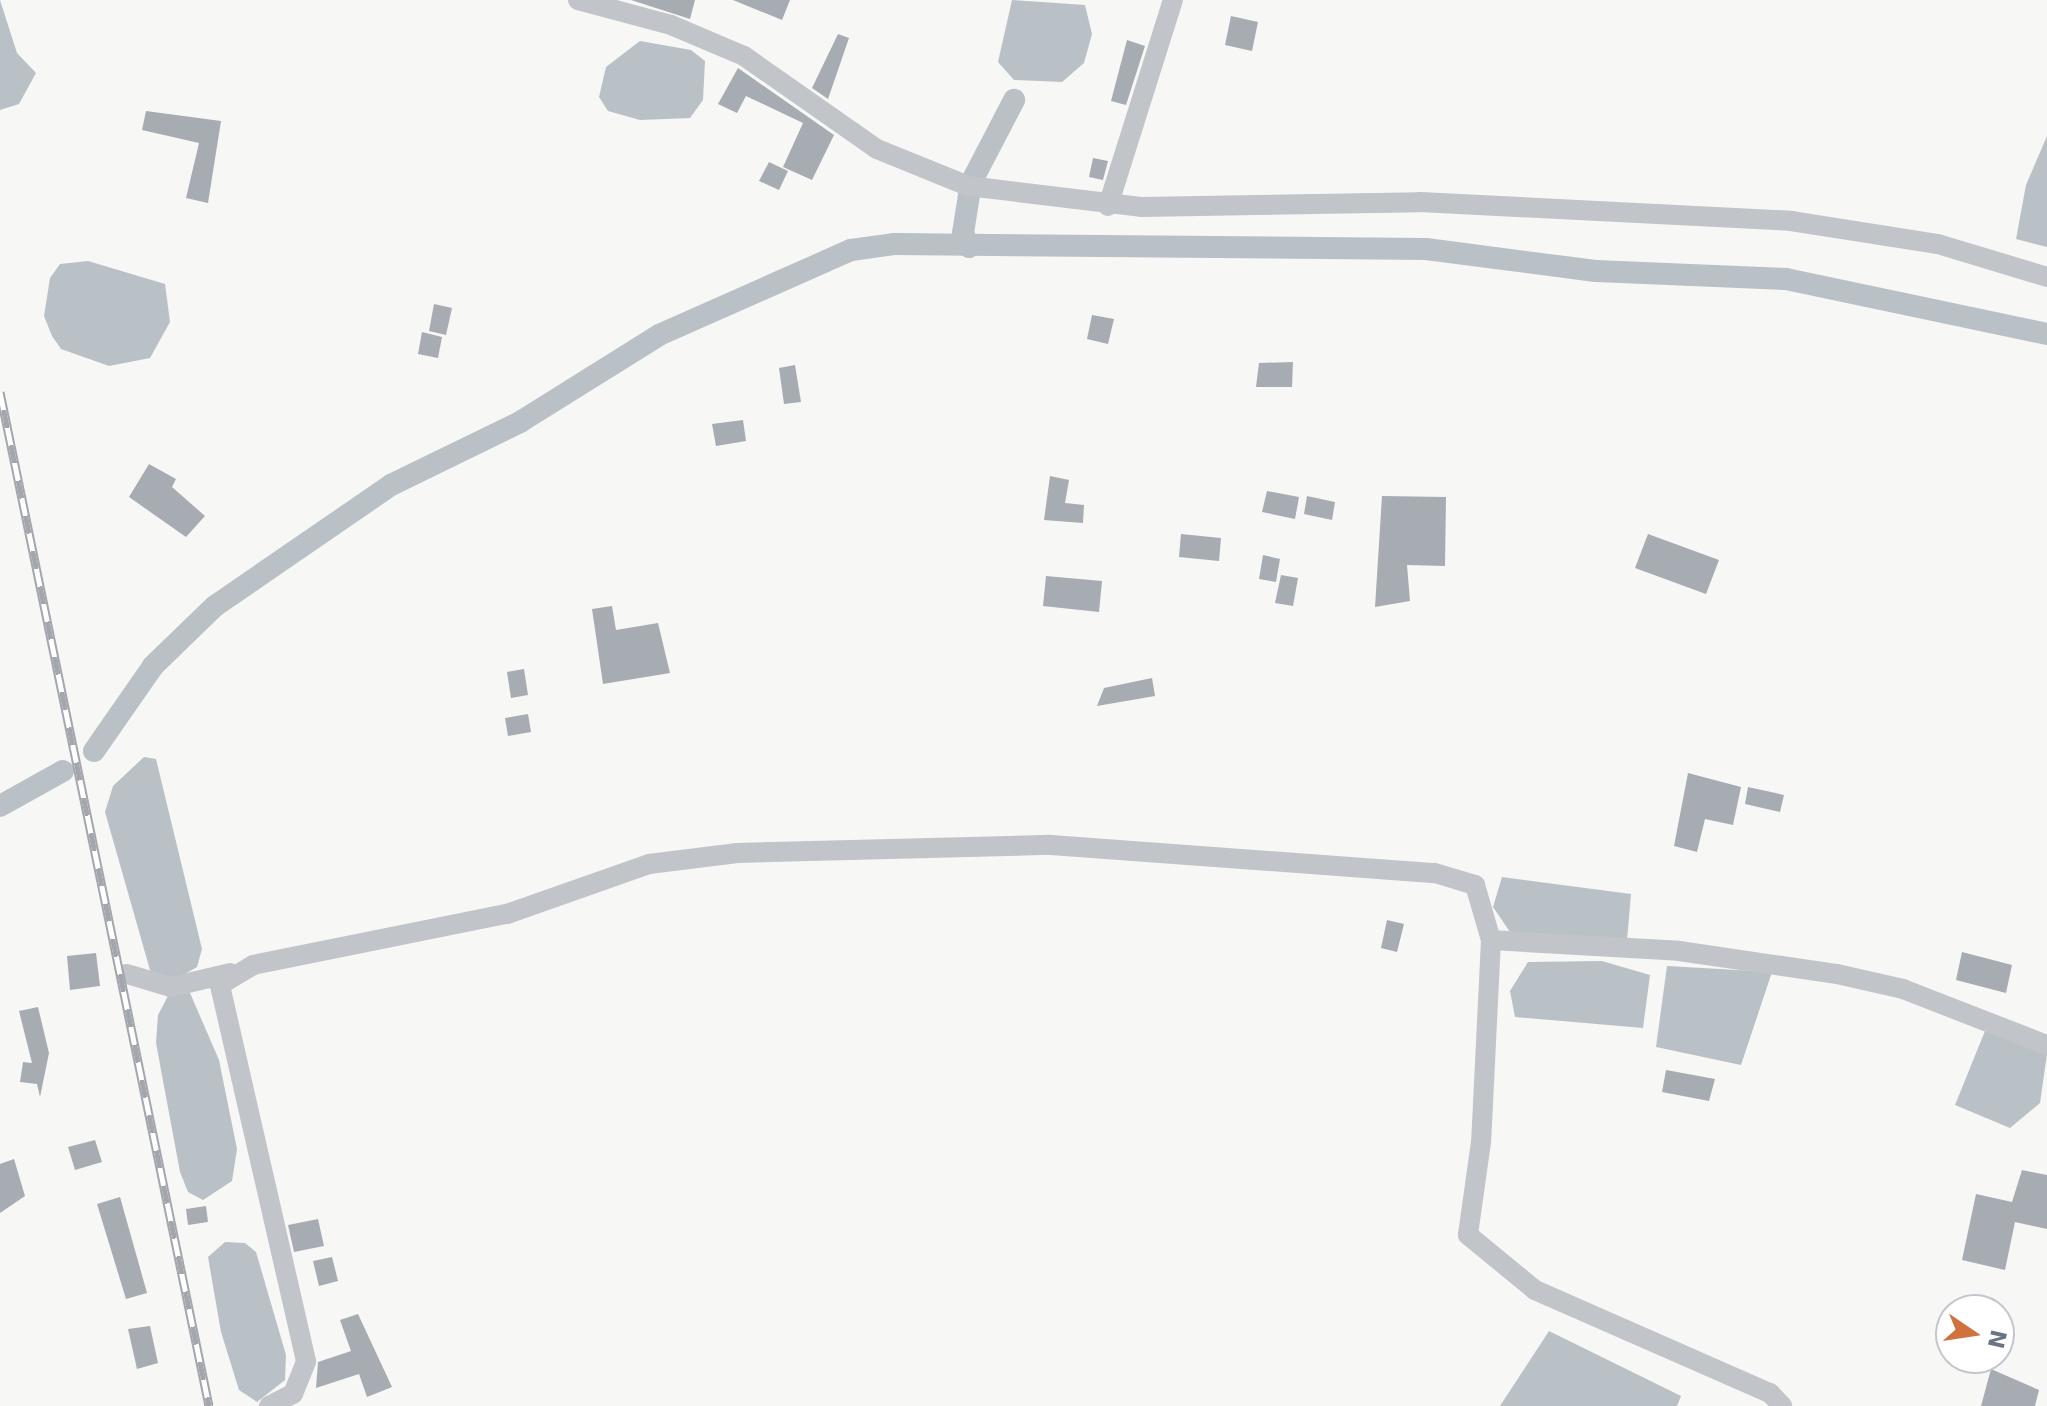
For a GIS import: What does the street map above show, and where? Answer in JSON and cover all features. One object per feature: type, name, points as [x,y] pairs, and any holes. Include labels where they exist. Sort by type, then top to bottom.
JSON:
[{"type":"street","points":[[578,0],[671,25],[744,56],[916,170],[968,186],[1108,206],[1420,202],[1791,221],[1938,244],[2047,277]]},
{"type":"street","points":[[1108,206],[1173,0]]},
{"type":"street","points":[[127,974],[171,987],[432,924],[507,914],[649,864],[864,848],[1051,845],[1435,873],[1475,885],[1491,940],[1481,1142],[1468,1235],[1535,1290],[1770,1393],[1782,1406]]},
{"type":"street","points":[[1491,940],[1679,951],[1837,974],[1903,989],[2047,1045]]},
{"type":"street","points":[[230,973],[220,985],[222,1013],[306,1361],[293,1394],[269,1406]]},
{"type":"shaded area","points":[[0,0],[17,53],[36,73],[19,104],[0,110]]},
{"type":"shaded area","points":[[1012,0],[1085,5],[1092,34],[1084,63],[1062,82],[1014,80],[998,62]]},
{"type":"shaded area","points":[[640,41],[691,50],[705,61],[703,100],[690,118],[640,120],[608,111],[599,97],[606,67]]},
{"type":"shaded area","points":[[2047,136],[2047,247],[2016,239],[2026,185]]},
{"type":"shaded area","points":[[88,261],[165,284],[170,322],[150,358],[109,366],[61,349],[52,336],[44,316],[50,278],[60,264]]},
{"type":"shaded area","points":[[144,757],[156,759],[202,949],[197,967],[178,978],[152,977],[105,812],[113,786]]},
{"type":"shaded area","points":[[1502,877],[1631,894],[1627,940],[1510,932],[1493,907]]},
{"type":"shaded area","points":[[1602,961],[1650,975],[1643,1028],[1515,1017],[1510,991],[1528,962]]},
{"type":"shaded area","points":[[1667,966],[1772,972],[1741,1065],[1656,1047]]},
{"type":"shaded area","points":[[190,993],[219,1060],[237,1149],[232,1181],[203,1200],[188,1192],[180,1172],[156,1043],[158,1015],[169,994]]},
{"type":"shaded area","points":[[1985,1031],[2047,1054],[2040,1103],[2010,1128],[1955,1105]]},
{"type":"shaded area","points":[[225,1242],[245,1243],[256,1252],[286,1355],[285,1380],[257,1402],[239,1390],[221,1332],[208,1257]]},
{"type":"shaded area","points":[[1549,1331],[1681,1396],[1677,1406],[1500,1406]]},
{"type":"building","points":[[631,0],[695,0],[690,19]]},
{"type":"building","points":[[733,0],[790,0],[782,20]]},
{"type":"building","points":[[1231,16],[1258,22],[1252,51],[1225,45]]},
{"type":"building","points":[[838,34],[849,38],[828,99],[812,88]]},
{"type":"building","points":[[1127,40],[1145,46],[1126,105],[1111,101]]},
{"type":"building","points":[[738,68],[834,135],[812,180],[783,167],[803,123],[746,96],[737,113],[718,104]]},
{"type":"building","points":[[146,111],[221,121],[208,203],[186,198],[199,143],[142,130]]},
{"type":"building","points":[[1093,158],[1108,161],[1103,180],[1089,177]]},
{"type":"building","points":[[769,162],[788,171],[779,190],[759,181]]},
{"type":"building","points":[[434,304],[452,308],[446,335],[429,331]]},
{"type":"building","points":[[1092,315],[1114,319],[1108,344],[1087,339]]},
{"type":"building","points":[[422,332],[442,337],[438,358],[418,354]]},
{"type":"building","points":[[1293,362],[1292,387],[1256,387],[1259,363]]},
{"type":"building","points":[[795,365],[801,402],[784,404],[779,368]]},
{"type":"building","points":[[743,420],[746,441],[716,446],[712,424]]},
{"type":"building","points":[[149,464],[176,479],[172,487],[205,516],[186,537],[129,497]]},
{"type":"building","points":[[1050,476],[1069,480],[1065,503],[1084,505],[1083,523],[1044,520]]},
{"type":"building","points":[[1267,491],[1299,497],[1295,519],[1262,512]]},
{"type":"building","points":[[1307,496],[1335,502],[1332,520],[1304,514]]},
{"type":"building","points":[[1382,496],[1446,497],[1445,566],[1407,565],[1410,601],[1375,607]]},
{"type":"building","points":[[1181,534],[1221,538],[1219,561],[1179,557]]},
{"type":"building","points":[[1648,534],[1719,560],[1706,594],[1635,568]]},
{"type":"building","points":[[1263,555],[1280,559],[1276,582],[1259,579]]},
{"type":"building","points":[[1281,575],[1298,578],[1293,606],[1275,603]]},
{"type":"building","points":[[1046,576],[1102,581],[1099,612],[1043,606]]},
{"type":"building","points":[[612,606],[616,630],[658,623],[670,673],[603,684],[592,609]]},
{"type":"building","points":[[524,669],[528,695],[511,698],[507,672]]},
{"type":"building","points":[[1152,678],[1155,696],[1097,706],[1104,688]]},
{"type":"building","points":[[528,714],[531,732],[508,736],[505,718]]},
{"type":"building","points":[[1688,773],[1741,787],[1733,825],[1705,819],[1697,852],[1674,846]]},
{"type":"building","points":[[1748,787],[1784,795],[1780,812],[1745,804]]},
{"type":"building","points":[[1387,920],[1404,924],[1397,952],[1381,948]]},
{"type":"building","points":[[1962,952],[2012,965],[2006,993],[1956,980]]},
{"type":"building","points":[[96,953],[100,986],[70,990],[67,956]]},
{"type":"building","points":[[38,1007],[49,1053],[40,1097],[37,1084],[20,1082],[23,1062],[32,1063],[19,1011]]},
{"type":"building","points":[[1666,1070],[1715,1079],[1709,1101],[1662,1092]]},
{"type":"building","points":[[95,1140],[102,1162],[75,1170],[68,1147]]},
{"type":"building","points":[[14,1159],[25,1196],[0,1213],[0,1164]]},
{"type":"building","points":[[2022,1170],[2047,1175],[2047,1229],[2015,1222],[2005,1270],[1962,1260],[1976,1194],[2012,1202]]},
{"type":"building","points":[[120,1197],[147,1293],[126,1299],[97,1204]]},
{"type":"building","points":[[206,1206],[208,1222],[188,1225],[186,1209]]},
{"type":"building","points":[[318,1219],[324,1246],[294,1252],[288,1225]]},
{"type":"building","points":[[332,1257],[338,1281],[319,1286],[313,1261]]},
{"type":"building","points":[[358,1314],[392,1387],[367,1397],[359,1374],[316,1388],[318,1362],[351,1351],[340,1320]]},
{"type":"building","points":[[150,1326],[158,1363],[137,1369],[128,1329]]},
{"type":"building","points":[[1990,1374],[2002,1374],[2039,1390],[2035,1406],[1981,1406]]},
{"type":"waterway","points":[[974,177],[1014,100]]},
{"type":"waterway","points":[[969,196],[963,233],[969,247]]},
{"type":"waterway","points":[[94,751],[153,666],[215,606],[391,485],[520,422],[659,335],[851,250],[894,244],[1426,249],[1596,271],[1786,279],[2047,334]]},
{"type":"waterway","points":[[0,806],[63,771]]},
{"type":"railway","points":[[0,392],[209,1406]]}]
